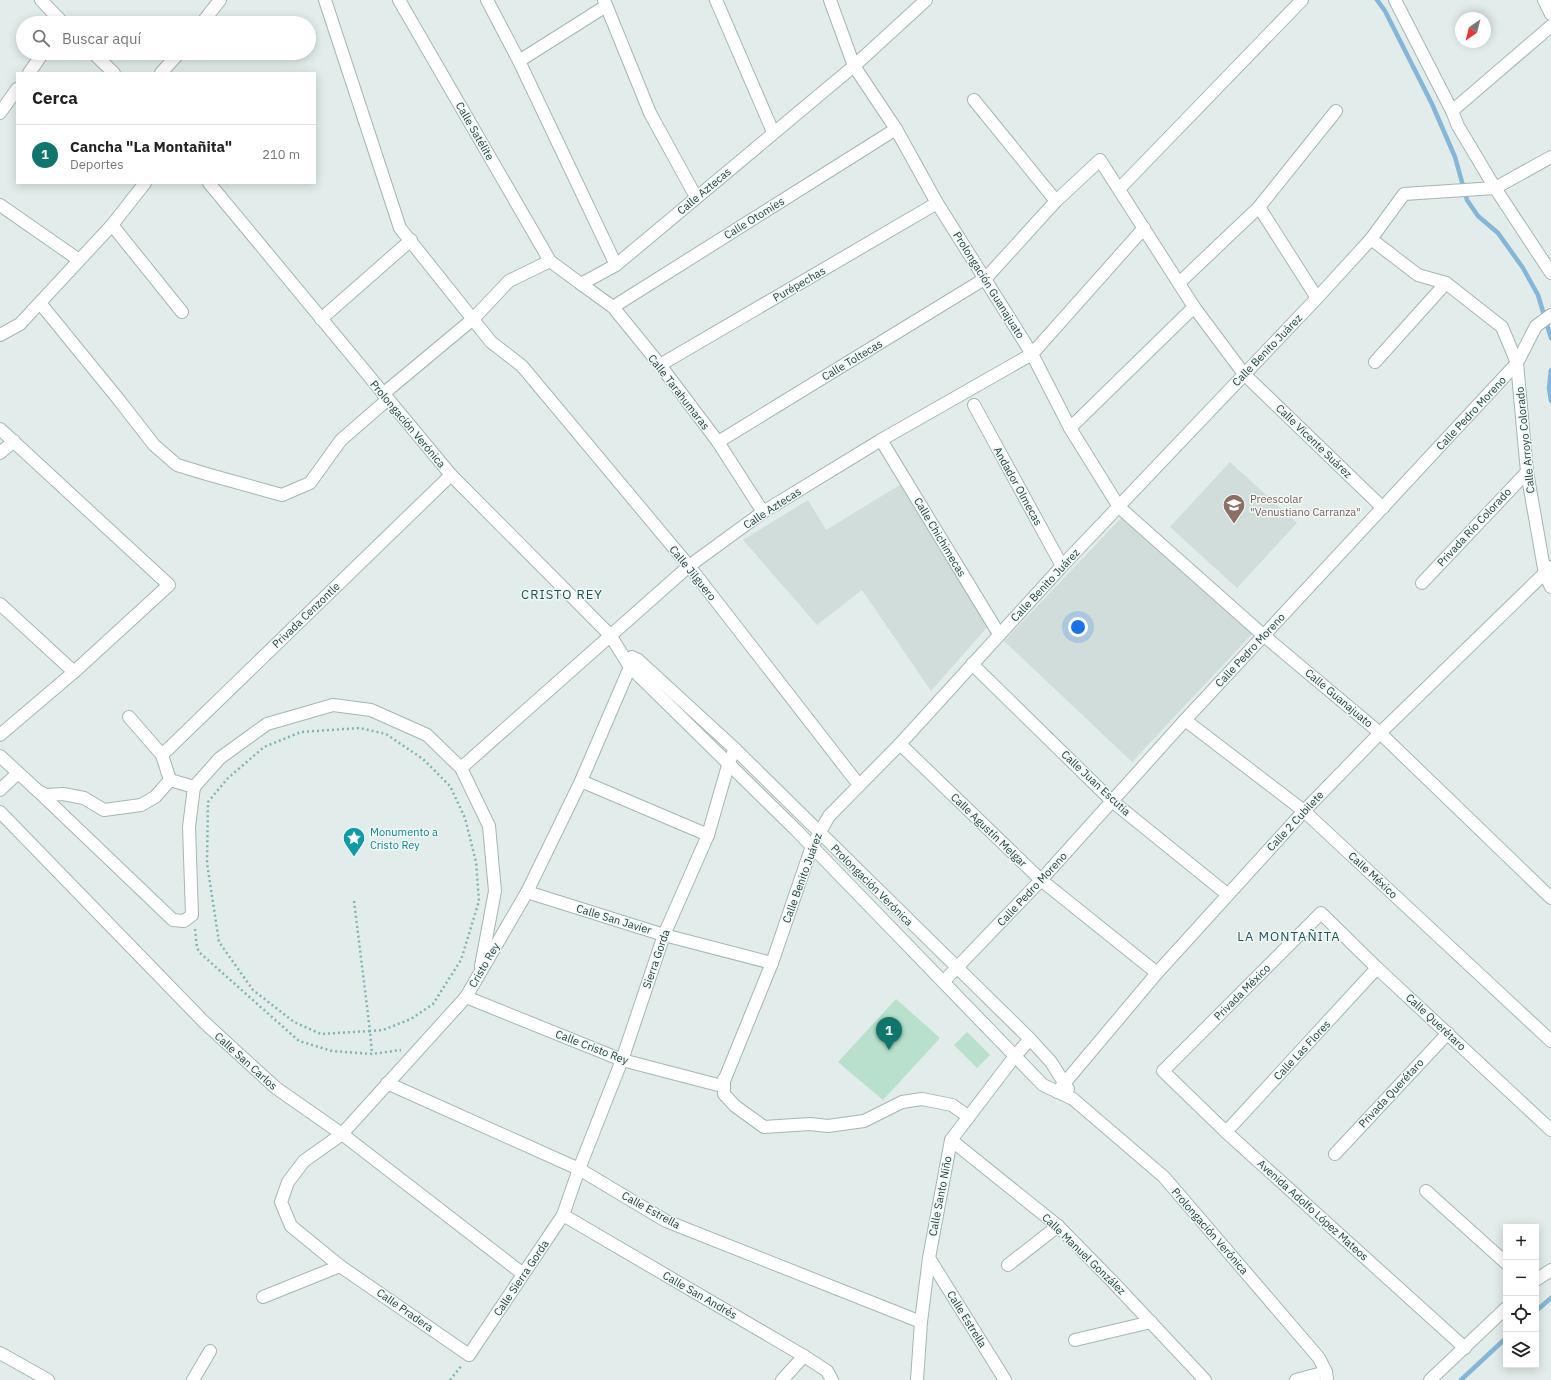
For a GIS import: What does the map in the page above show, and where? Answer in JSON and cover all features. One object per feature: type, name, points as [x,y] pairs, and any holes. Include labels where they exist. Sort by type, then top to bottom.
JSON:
[{"type":"street","points":[[42,0],[57,16]]},
{"type":"street","points":[[207,16],[220,0]]},
{"type":"street","points":[[325,0],[400,228],[473,319]]},
{"type":"street","name":"Calle Satélite","points":[[399,0],[550,261]]},
{"type":"street","points":[[487,0],[519,61],[616,265]]},
{"type":"street","points":[[716,0],[773,132]]},
{"type":"street","name":"Prolongación Guanajuato","points":[[830,0],[854,66],[896,129],[937,203],[986,278],[1032,354],[1070,428],[1119,507]]},
{"type":"street","name":"Calle Aztecas","points":[[581,284],[616,265],[773,132],[854,66],[926,0]]},
{"type":"street","points":[[1120,188],[1302,0]]},
{"type":"street","points":[[1395,0],[1452,111],[1458,126],[1495,188],[1551,273]]},
{"type":"street","points":[[1544,0],[1551,14]]},
{"type":"street","points":[[519,61],[605,3],[650,113],[696,197]]},
{"type":"street","points":[[1452,111],[1551,26]]},
{"type":"street","points":[[29,72],[38,60]]},
{"type":"street","points":[[100,60],[113,72]]},
{"type":"street","points":[[162,72],[173,60]]},
{"type":"street","points":[[0,113],[16,90]]},
{"type":"street","points":[[974,100],[1056,201]]},
{"type":"street","points":[[1178,283],[1259,207],[1336,111]]},
{"type":"street","name":"Calle Otomíes","points":[[613,307],[896,129]]},
{"type":"street","points":[[1495,188],[1551,157]]},
{"type":"street","name":"Calle Toltecas","points":[[718,442],[986,278],[1056,201],[1100,160],[1120,188]]},
{"type":"street","points":[[0,335],[20,324],[40,303],[112,225],[143,184]]},
{"type":"street","name":"Prolongación Verónica","points":[[210,184],[451,475],[610,635],[622,652],[944,981],[1043,1085],[1061,1087]]},
{"type":"street","name":"Calle Vicente Suárez","points":[[1120,188],[1178,283],[1244,374],[1384,508]]},
{"type":"street","name":"Calle Benito Juárez","points":[[723,1082],[772,962],[812,846],[818,832],[829,816],[900,744],[1062,566],[1317,298],[1371,239],[1404,194],[1495,188]]},
{"type":"street","name":"Purépechas","points":[[660,366],[937,203]]},
{"type":"street","points":[[0,206],[79,260]]},
{"type":"street","points":[[1259,207],[1317,298]]},
{"type":"street","points":[[112,225],[182,312]]},
{"type":"street","name":"Calle Aztecas","points":[[461,768],[689,566],[763,512],[881,440],[1032,354],[1144,228]]},
{"type":"street","points":[[1371,239],[1418,274],[1446,283],[1375,362]]},
{"type":"street","points":[[321,319],[411,240]]},
{"type":"street","points":[[40,303],[154,445],[177,465],[282,495],[310,483],[341,440],[385,397],[473,319],[509,281],[550,261],[581,284]]},
{"type":"street","name":"Calle Arroyo Colorado","points":[[1446,283],[1502,327],[1517,363],[1527,472],[1551,587]]},
{"type":"street","name":"Calle Tarahumaras","points":[[581,284],[613,307],[718,442],[763,512]]},
{"type":"street","points":[[1070,428],[1194,307]]},
{"type":"street","name":"Calle Pedro Moreno","points":[[944,981],[1041,880],[1263,635],[1384,508],[1517,363],[1536,326],[1551,315]]},
{"type":"street","name":"Calle Jilguero","points":[[473,319],[491,342],[522,366],[689,566],[859,785]]},
{"type":"street","name":"Andador Olmecas","points":[[974,405],[1062,566]]},
{"type":"street","points":[[0,429],[169,585],[74,672],[0,735]]},
{"type":"street","name":"Calle Chichimecas","points":[[881,440],[1000,634]]},
{"type":"street","points":[[0,453],[14,441]]},
{"type":"street","name":"Privada Río Colorado","points":[[1422,583],[1527,472]]},
{"type":"street","name":"Privada Cenzontle","points":[[162,755],[451,475]]},
{"type":"street","name":"Calle Guanajuato","points":[[1119,507],[1263,635],[1380,733],[1551,898]]},
{"type":"street","name":"Calle 2 Cubilete","points":[[1061,1087],[1157,973],[1227,894],[1304,811],[1380,733],[1548,570]]},
{"type":"street","points":[[0,604],[74,672]]},
{"type":"street","name":"Prolongación Verónica","points":[[634,664],[735,749],[956,968],[1030,1039],[1051,1062],[1061,1087],[1164,1177],[1319,1358],[1326,1376]]},
{"type":"street","name":"Cristo Rey","points":[[291,1226],[281,1202],[288,1182],[304,1161],[342,1134],[466,997],[527,892],[581,781],[634,664]]},
{"type":"street","name":"Calle Juan Escutia","points":[[972,664],[1112,801],[1227,894]]},
{"type":"street","points":[[0,756],[173,920],[184,920],[192,915],[189,828],[194,787],[220,758],[267,724],[333,705],[371,710],[427,736],[461,768],[489,826],[495,891],[481,970]]},
{"type":"street","points":[[129,717],[162,755],[170,780]]},
{"type":"street","name":"Calle México","points":[[1185,720],[1304,811],[1551,1041]]},
{"type":"street","name":"Calle Agustín Melgar","points":[[900,744],[1041,880],[1157,973]]},
{"type":"street","name":"Sierra Gorda","points":[[579,1169],[622,1060],[664,935],[708,835],[728,762],[735,749]]},
{"type":"street","points":[[0,790],[18,773]]},
{"type":"street","points":[[170,780],[194,787]]},
{"type":"street","points":[[38,791],[46,795],[63,794],[84,798],[104,810],[141,805],[155,797],[170,780]]},
{"type":"street","points":[[581,781],[708,835]]},
{"type":"street","name":"Calle San Carlos","points":[[0,812],[205,1023],[276,1088],[342,1134],[523,1274]]},
{"type":"street","name":"Calle San Javier","points":[[527,892],[664,935],[772,962]]},
{"type":"street","name":"Calle Querétaro","points":[[1321,912],[1377,968],[1551,1130]]},
{"type":"street","name":"Privada México","points":[[1163,1071],[1321,912]]},
{"type":"street","name":"Calle Las Flores","points":[[1226,1132],[1377,968]]},
{"type":"street","name":"Calle Cristo Rey","points":[[466,997],[622,1060],[723,1082]]},
{"type":"street","name":"Privada Querétaro","points":[[1335,1154],[1448,1033]]},
{"type":"street","name":"Calle Santo Niño","points":[[917,1380],[921,1322],[929,1258],[951,1140],[1015,1056],[1030,1039]]},
{"type":"street","name":"Avenida Adolfo López Mateos","points":[[1163,1071],[1226,1132],[1465,1348]]},
{"type":"street","points":[[723,1082],[724,1094],[735,1106],[764,1127],[810,1124],[828,1126],[864,1121],[902,1102],[922,1099],[952,1105],[969,1117]]},
{"type":"street","name":"Calle Estrella","points":[[387,1083],[579,1169],[666,1221],[921,1322]]},
{"type":"street","name":"Calle Manuel González","points":[[951,1140],[1058,1226],[1205,1380]]},
{"type":"street","name":"Calle Sierra Gorda","points":[[469,1355],[563,1215],[579,1169]]},
{"type":"street","points":[[1426,1191],[1503,1260]]},
{"type":"street","name":"Calle San Andrés","points":[[563,1215],[804,1356],[827,1371],[832,1380]]},
{"type":"street","name":"Calle Pradera","points":[[291,1226],[340,1266],[469,1355]]},
{"type":"street","points":[[1008,1266],[1058,1226]]},
{"type":"street","name":"Calle Estrella","points":[[929,1258],[1005,1380]]},
{"type":"street","points":[[263,1297],[340,1266]]},
{"type":"street","points":[[1539,1278],[1551,1270]]},
{"type":"street","points":[[1430,1380],[1503,1311]]},
{"type":"street","points":[[1075,1340],[1151,1322]]},
{"type":"street","points":[[193,1380],[210,1351]]},
{"type":"street","points":[[0,1353],[48,1380]]},
{"type":"street","points":[[782,1380],[804,1356]]},
{"type":"street","points":[[1296,1380],[1326,1376]]},
{"type":"path","points":[[360,728],[386,734],[423,759],[450,786],[465,818],[476,862],[478,901],[462,960],[434,1004],[411,1019],[383,1030],[370,1031],[321,1034],[294,1022],[253,990],[220,942],[207,863],[208,802],[228,778],[264,747],[301,732],[360,728]]},
{"type":"path","points":[[354,901],[372,1054]]},
{"type":"path","points":[[192,915],[197,948],[200,953],[299,1041],[332,1051],[372,1054],[420,1047]]},
{"type":"path","points":[[450,1380],[469,1355]]},
{"type":"shaded area","name":"Preescolar \"Venustiano Carranza\"","points":[[1230,462],[1297,523],[1237,588],[1170,527]]},
{"type":"shaded area","points":[[903,483],[989,625],[931,691],[862,590],[817,625],[743,540],[808,500],[826,530]]},
{"type":"shaded area","points":[[1122,517],[1252,634],[1132,762],[1004,641]]},
{"type":"green space","points":[[896,999],[940,1038],[883,1100],[838,1062]]},
{"type":"green space","points":[[967,1032],[990,1055],[977,1068],[954,1045]]},
{"type":"waterway","points":[[1377,0],[1385,11],[1432,104],[1455,157],[1467,200],[1478,216],[1498,233],[1523,268],[1538,295],[1551,338]]},
{"type":"waterway","points":[[1551,370],[1549,388],[1551,401]]},
{"type":"waterway","points":[[1539,1308],[1551,1298]]},
{"type":"waterway","points":[[1461,1380],[1503,1341]]},
{"type":"place","name":"Preescolar \"Venustiano Carranza\"","points":[[1234,524]]},
{"type":"place","name":"Monumento a Cristo Rey","points":[[354,858]]},
{"type":"place","name":"Cancha \"La Montañita\"","points":[[889,1050]]},
{"type":"district","name":"CRISTO REY","points":[[562,594]]},
{"type":"district","name":"LA MONTAÑITA","points":[[1289,936]]}]
